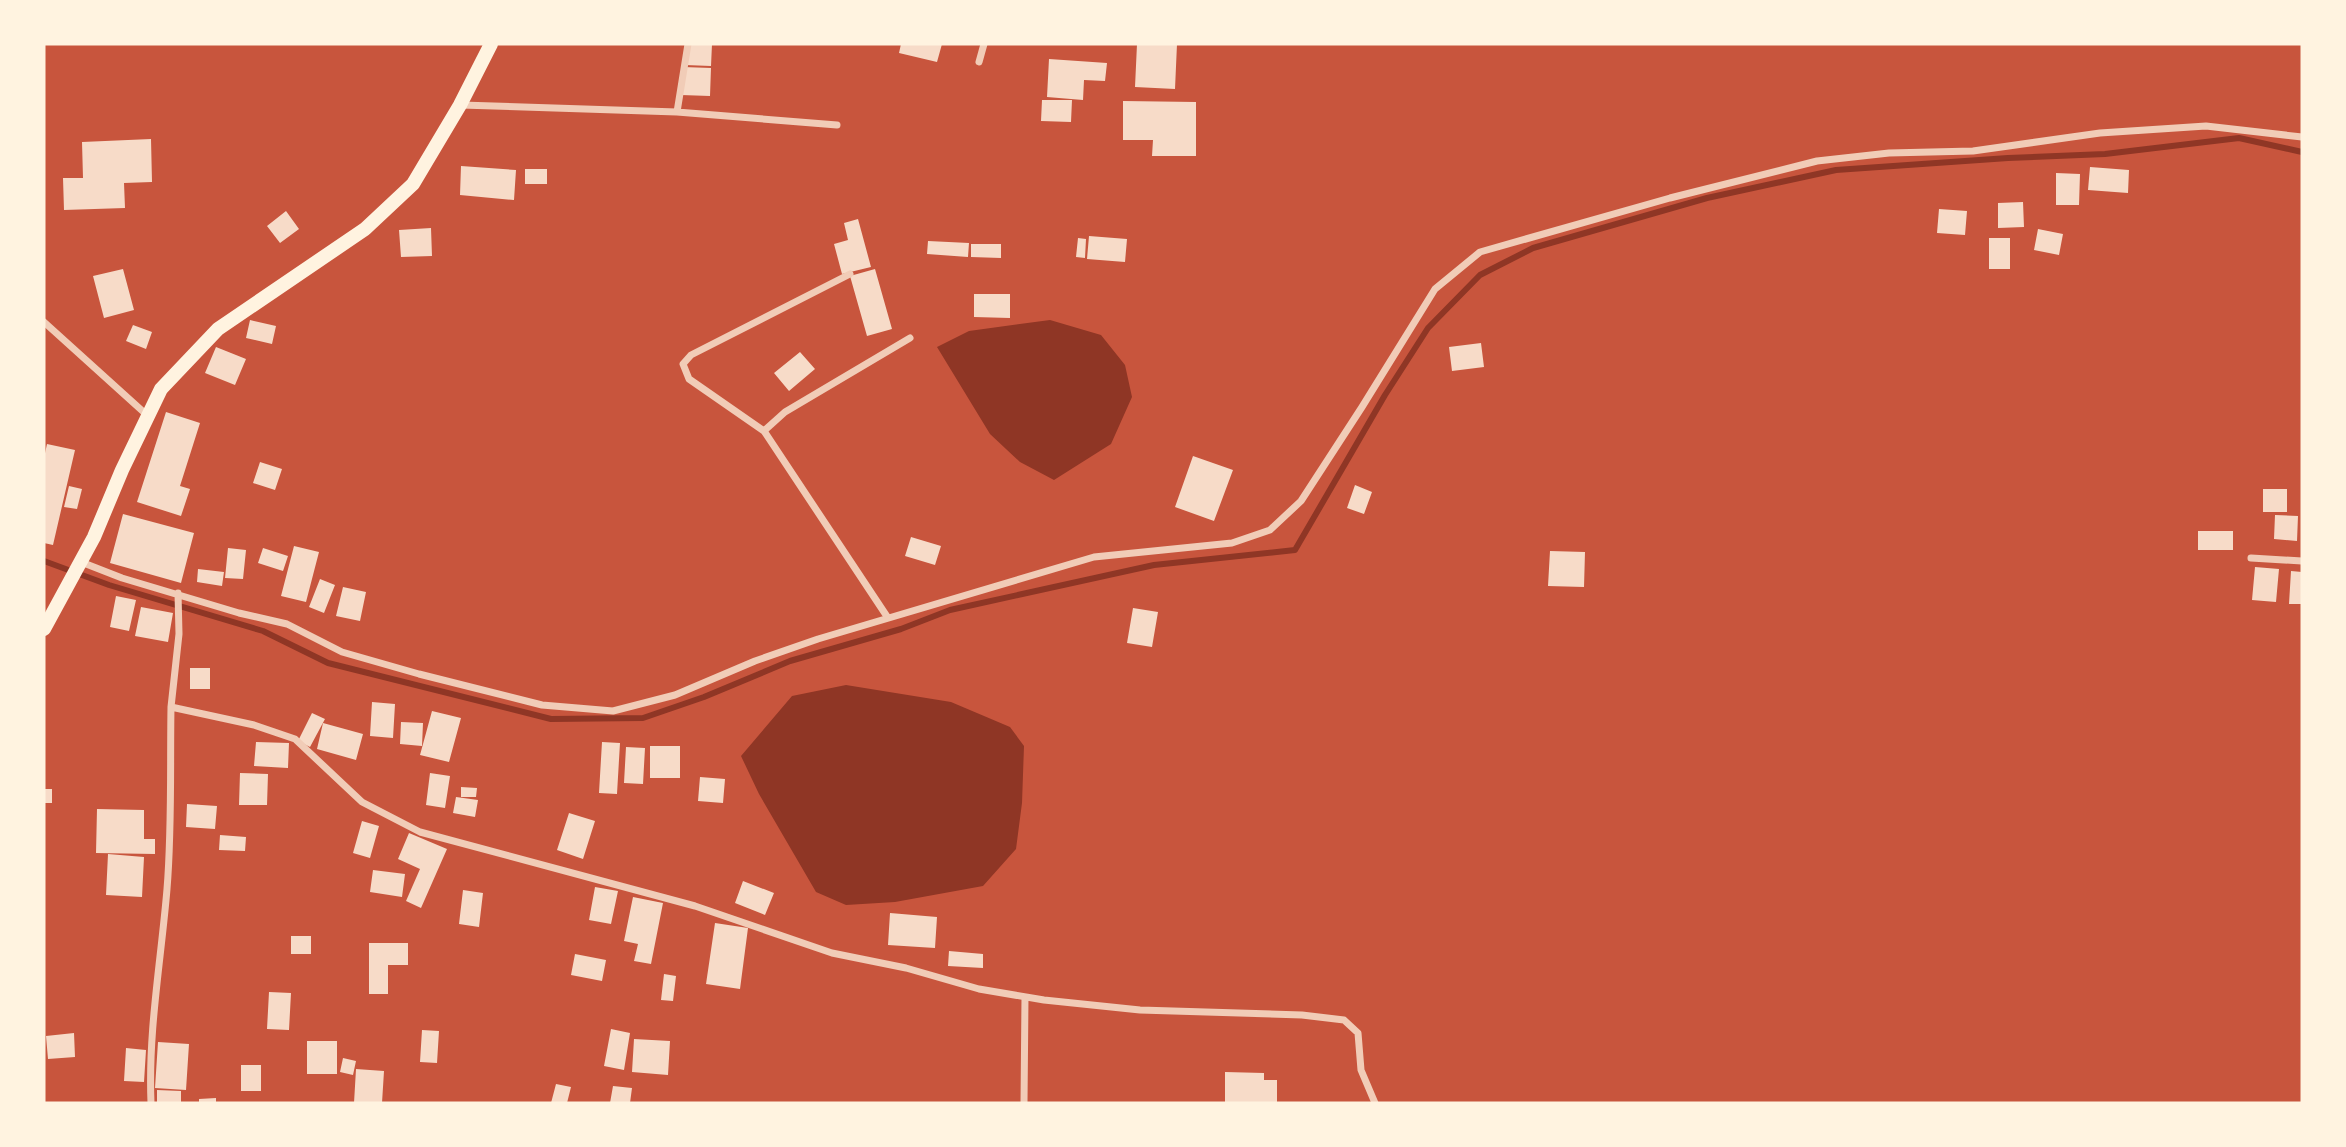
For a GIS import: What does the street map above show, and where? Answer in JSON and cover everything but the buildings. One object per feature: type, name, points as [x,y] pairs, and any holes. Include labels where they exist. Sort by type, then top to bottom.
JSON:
[{"type":"main road","points":[[44,629],[94,537],[122,470],[162,389],[218,329],[365,229],[413,184],[460,105],[491,44]]},
{"type":"street","points":[[677,112],[688,44]]},
{"type":"street","points":[[979,62],[984,44]]},
{"type":"street","points":[[460,105],[677,112],[837,125]]},
{"type":"street","points":[[81,561],[122,578],[239,613],[286,624],[342,652],[419,674],[542,705],[613,711],[676,695],[780,652],[1094,557],[1232,543],[1269,530],[1301,500],[1435,289],[1480,252],[1670,198],[1817,161],[1889,153],[1973,151],[2100,133],[2206,125],[2302,137]]},
{"type":"street","points":[[850,274],[691,355],[683,364],[689,379],[764,431],[888,618]]},
{"type":"street","points":[[44,322],[148,416]]},
{"type":"street","points":[[764,431],[785,412],[910,338]]},
{"type":"street","points":[[2251,558],[2302,561]]},
{"type":"street","points":[[151,1103],[152,1021],[161,956],[172,820],[172,707],[179,634],[178,593]]},
{"type":"street","points":[[172,707],[254,725],[295,739],[362,802],[420,832],[695,906],[832,953],[906,968],[979,989],[1025,997],[1140,1010],[1301,1015],[1343,1020],[1358,1033],[1361,1070],[1375,1103]]},
{"type":"street","points":[[1024,1103],[1025,997]]},
{"type":"shaded area","points":[[1050,320],[1101,335],[1125,365],[1132,397],[1111,444],[1054,480],[1020,462],[990,434],[937,347],[969,331]]},
{"type":"shaded area","points":[[846,685],[951,702],[1010,727],[1024,746],[1022,803],[1016,849],[983,886],[895,902],[846,905],[816,892],[759,794],[741,756],[792,696]]},
{"type":"waterway","points":[[44,561],[109,585],[263,631],[328,663],[551,719],[643,718],[704,697],[790,661],[901,629],[950,610],[1154,565],[1295,550],[1385,395],[1428,328],[1480,275],[1533,248],[1707,198],[1836,170],[2105,154],[2239,138],[2302,152]]}]
